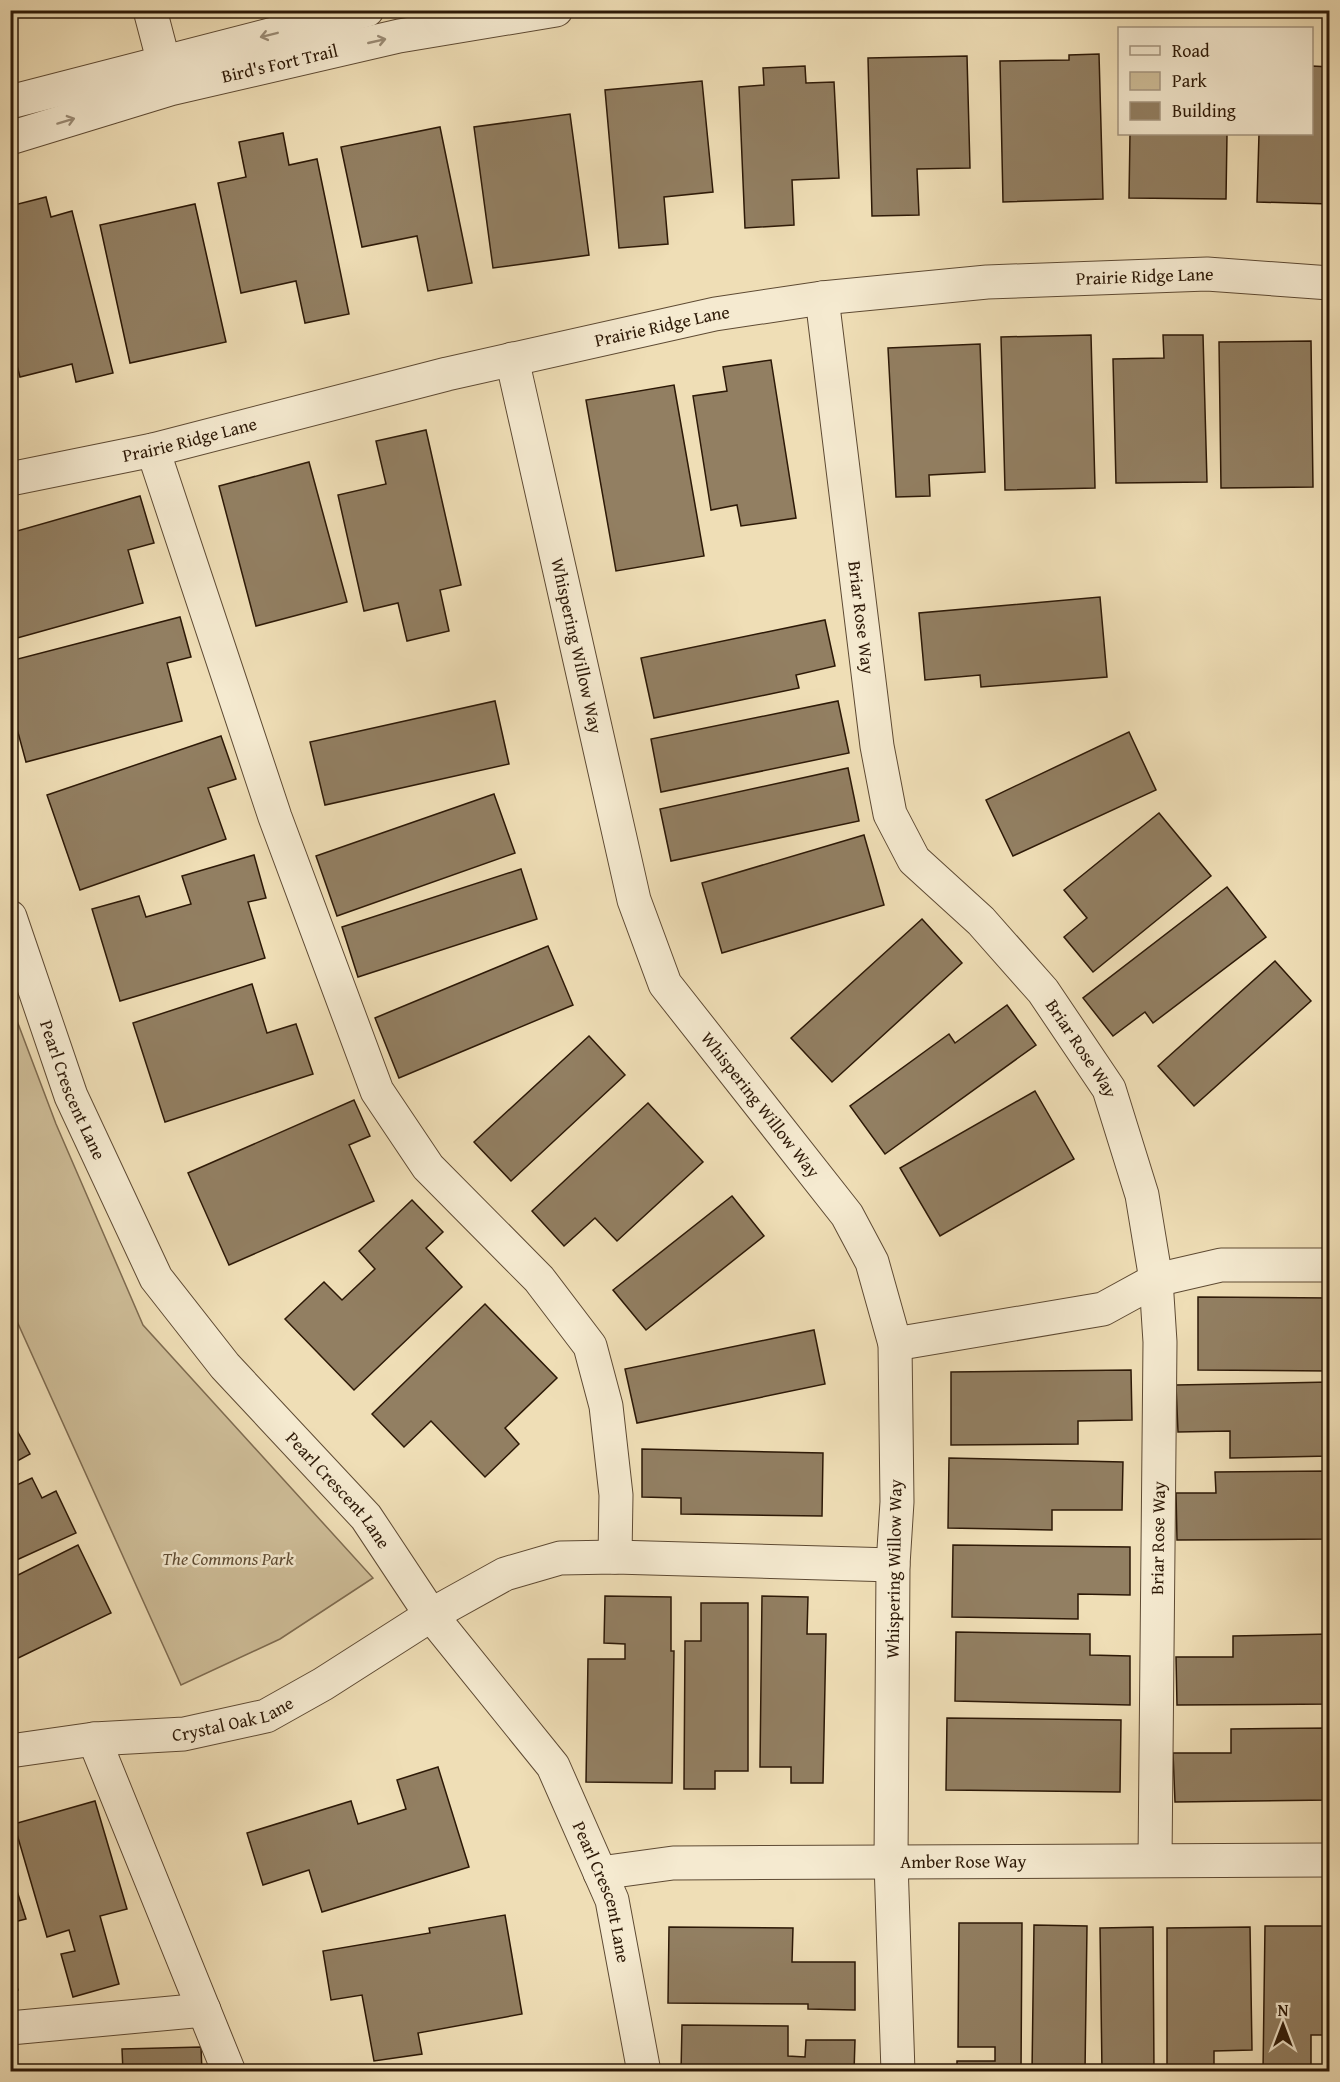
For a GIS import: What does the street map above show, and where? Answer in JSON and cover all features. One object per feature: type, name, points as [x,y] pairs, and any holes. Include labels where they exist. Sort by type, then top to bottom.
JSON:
[{"type":"street","points":[[150,10],[168,76]]},
{"type":"street","name":"Bird's Fort Trail","points":[[10,138],[168,76],[367,10]]},
{"type":"street","name":"Bird's Fort Trail","points":[[10,102],[556,10]]},
{"type":"street","name":"Prairie Ridge Lane","points":[[10,479],[153,450],[512,359],[715,314],[822,298],[987,282],[1207,274],[1329,283]]},
{"type":"street","name":"Briar Rose Way","points":[[822,298],[877,746],[890,814],[914,860],[981,921],[1043,991],[1109,1089],[1142,1195],[1156,1280],[1161,1341],[1155,1860]]},
{"type":"street","name":"Whispering Willow Way","points":[[512,359],[634,900],[666,984],[847,1215],[872,1262],[895,1344],[897,1502],[893,1565],[891,1862],[898,2072]]},
{"type":"street","points":[[153,450],[275,817],[377,1091],[428,1167],[539,1279],[590,1346],[606,1406],[616,1495],[615,1557]]},
{"type":"street","name":"Pearl Crescent Lane","points":[[10,917],[70,1096],[156,1278],[225,1366],[366,1517],[431,1615],[553,1766],[612,1900],[644,2072]]},
{"type":"street","points":[[895,1344],[1103,1309],[1156,1280],[1221,1265],[1329,1265]]},
{"type":"street","name":"Crystal Oak Lane","points":[[10,1751],[94,1739],[183,1734],[266,1716],[323,1684],[431,1615],[505,1574],[560,1558],[615,1557],[893,1565]]},
{"type":"street","points":[[94,1739],[229,2072]]},
{"type":"street","name":"Amber Rose Way","points":[[600,1873],[673,1863],[1329,1860]]},
{"type":"street","points":[[10,2028],[204,2010]]},
{"type":"green space","name":"The Commons Park","points":[[11,1005],[56,1124],[143,1325],[373,1578],[280,1639],[181,1685],[11,1308]]},
{"type":"building","points":[[1099,54],[1103,199],[1003,202],[1000,61],[1069,60],[1069,55]]},
{"type":"building","points":[[967,56],[970,168],[917,169],[919,215],[872,216],[868,58]]},
{"type":"building","points":[[805,66],[806,83],[834,82],[839,178],[792,180],[794,225],[745,228],[739,87],[764,85],[763,68]]},
{"type":"building","points":[[1313,66],[1330,67],[1330,204],[1257,202],[1259,135],[1313,135]]},
{"type":"building","points":[[702,81],[713,192],[664,197],[668,244],[619,248],[605,90]]},
{"type":"building","points":[[570,114],[589,255],[493,268],[474,127]]},
{"type":"building","points":[[440,127],[472,283],[428,291],[417,236],[362,247],[341,147]]},
{"type":"building","points":[[283,133],[289,165],[317,159],[349,314],[305,323],[296,281],[241,293],[218,183],[246,177],[239,142]]},
{"type":"building","points":[[1130,135],[1227,135],[1226,199],[1129,198]]},
{"type":"building","points":[[46,197],[51,217],[72,211],[113,373],[76,382],[72,364],[20,377],[10,339],[10,206]]},
{"type":"building","points":[[195,204],[226,342],[130,363],[100,225]]},
{"type":"building","points":[[1091,335],[1095,488],[1005,490],[1001,337]]},
{"type":"building","points":[[1163,335],[1203,335],[1207,482],[1116,483],[1113,359],[1164,358]]},
{"type":"building","points":[[1311,341],[1313,487],[1221,488],[1219,342]]},
{"type":"building","points":[[980,344],[985,472],[929,475],[930,496],[896,497],[888,348]]},
{"type":"building","points":[[771,360],[796,518],[741,526],[737,505],[711,510],[693,396],[727,391],[723,367]]},
{"type":"building","points":[[674,385],[704,556],[616,571],[586,400]]},
{"type":"building","points":[[426,430],[461,585],[440,590],[449,631],[407,641],[398,603],[364,611],[338,495],[386,484],[376,441]]},
{"type":"building","points":[[309,462],[347,602],[256,626],[219,486]]},
{"type":"building","points":[[140,496],[154,543],[128,550],[143,603],[10,640],[10,533]]},
{"type":"building","points":[[1100,597],[1107,677],[981,687],[980,675],[925,680],[919,613]]},
{"type":"building","points":[[180,617],[191,657],[167,663],[182,721],[26,762],[10,703],[10,661]]},
{"type":"building","points":[[825,620],[835,666],[796,675],[799,688],[654,718],[641,658]]},
{"type":"building","points":[[495,701],[509,764],[325,805],[310,742]]},
{"type":"building","points":[[838,701],[849,753],[661,792],[651,739]]},
{"type":"building","points":[[1129,732],[1156,790],[1013,856],[986,800]]},
{"type":"building","points":[[221,736],[236,779],[208,788],[226,839],[80,890],[47,795]]},
{"type":"building","points":[[848,768],[859,821],[671,861],[660,809]]},
{"type":"building","points":[[494,794],[515,853],[337,916],[316,856]]},
{"type":"building","points":[[1159,813],[1211,876],[1093,972],[1064,937],[1087,918],[1064,890]]},
{"type":"building","points":[[864,835],[884,905],[722,953],[702,883]]},
{"type":"building","points":[[254,855],[266,898],[248,902],[265,958],[120,1001],[92,909],[139,896],[146,917],[191,904],[182,876]]},
{"type":"building","points":[[521,869],[537,919],[358,977],[342,927]]},
{"type":"building","points":[[1227,887],[1266,937],[1153,1023],[1145,1012],[1113,1036],[1083,998]]},
{"type":"building","points":[[922,919],[962,963],[832,1082],[791,1038]]},
{"type":"building","points":[[548,946],[573,1005],[399,1078],[375,1018]]},
{"type":"building","points":[[1275,961],[1311,1001],[1194,1106],[1158,1066]]},
{"type":"building","points":[[252,984],[267,1033],[296,1024],[313,1074],[165,1122],[133,1023]]},
{"type":"building","points":[[1007,1005],[1036,1045],[885,1154],[850,1106],[949,1034],[955,1043]]},
{"type":"building","points":[[589,1036],[625,1075],[511,1181],[474,1142]]},
{"type":"building","points":[[1035,1091],[1074,1159],[940,1236],[900,1168]]},
{"type":"building","points":[[354,1100],[370,1136],[349,1145],[374,1201],[229,1265],[188,1173]]},
{"type":"building","points":[[648,1103],[703,1162],[617,1241],[595,1218],[564,1246],[532,1211]]},
{"type":"building","points":[[732,1196],[764,1236],[646,1330],[613,1290]]},
{"type":"building","points":[[412,1200],[443,1232],[426,1248],[462,1287],[354,1390],[285,1319],[324,1282],[342,1300],[375,1269],[359,1251]]},
{"type":"building","points":[[1198,1297],[1330,1298],[1330,1371],[1198,1370]]},
{"type":"building","points":[[485,1304],[557,1378],[505,1428],[519,1444],[485,1477],[431,1421],[404,1447],[372,1414]]},
{"type":"building","points":[[814,1330],[825,1384],[637,1423],[625,1369]]},
{"type":"building","points":[[1131,1370],[1132,1420],[1078,1421],[1078,1444],[951,1445],[951,1372]]},
{"type":"building","points":[[1330,1382],[1330,1456],[1230,1458],[1230,1431],[1178,1432],[1176,1385]]},
{"type":"building","points":[[10,1418],[30,1454],[10,1465]]},
{"type":"building","points":[[642,1449],[823,1453],[822,1516],[681,1514],[681,1498],[642,1497]]},
{"type":"building","points":[[949,1458],[1123,1462],[1122,1510],[1052,1510],[1052,1530],[948,1528]]},
{"type":"building","points":[[1330,1471],[1330,1539],[1177,1540],[1176,1493],[1216,1493],[1215,1472]]},
{"type":"building","points":[[32,1478],[42,1498],[56,1491],[76,1533],[10,1563],[10,1488]]},
{"type":"building","points":[[78,1545],[111,1613],[10,1662],[10,1579]]},
{"type":"building","points":[[953,1545],[1130,1547],[1130,1595],[1078,1594],[1078,1619],[952,1617]]},
{"type":"building","points":[[605,1596],[671,1597],[671,1651],[674,1651],[672,1783],[586,1782],[588,1659],[625,1659],[625,1644],[604,1643]]},
{"type":"building","points":[[762,1596],[808,1597],[807,1634],[826,1634],[823,1783],[791,1783],[791,1767],[760,1767]]},
{"type":"building","points":[[701,1603],[748,1603],[748,1771],[715,1771],[715,1789],[684,1789],[685,1641],[701,1641]]},
{"type":"building","points":[[956,1632],[1090,1634],[1090,1655],[1130,1656],[1130,1705],[955,1701]]},
{"type":"building","points":[[1330,1634],[1330,1704],[1177,1705],[1176,1657],[1233,1657],[1233,1636]]},
{"type":"building","points":[[947,1718],[1121,1720],[1120,1792],[946,1790]]},
{"type":"building","points":[[1330,1728],[1330,1800],[1175,1802],[1173,1753],[1231,1753],[1231,1729]]},
{"type":"building","points":[[438,1767],[469,1867],[322,1912],[309,1870],[263,1885],[247,1833],[351,1801],[358,1824],[406,1809],[397,1780]]},
{"type":"building","points":[[95,1801],[127,1909],[100,1916],[119,1984],[73,1997],[61,1954],[75,1951],[69,1930],[47,1937],[14,1824]]},
{"type":"building","points":[[10,1869],[26,1919],[10,1923]]},
{"type":"building","points":[[505,1915],[522,2014],[418,2033],[422,2054],[374,2061],[362,1995],[331,2000],[323,1951],[430,1933],[429,1928]]},
{"type":"building","points":[[959,1923],[1022,1923],[1021,2072],[957,2072],[957,2061],[995,2061],[995,2047],[958,2047]]},
{"type":"building","points":[[1034,1925],[1087,1926],[1085,2072],[1032,2072]]},
{"type":"building","points":[[1265,1926],[1327,1926],[1325,2035],[1311,2035],[1311,2072],[1263,2072]]},
{"type":"building","points":[[669,1927],[793,1928],[792,1962],[855,1962],[855,2010],[808,2009],[808,2004],[668,2003]]},
{"type":"building","points":[[1153,1927],[1154,2072],[1102,2072],[1100,1928]]},
{"type":"building","points":[[1250,1927],[1252,2050],[1214,2051],[1214,2072],[1167,2072],[1167,1928]]},
{"type":"building","points":[[10,1966],[18,1990],[10,1992]]},
{"type":"building","points":[[682,2025],[788,2026],[788,2056],[805,2057],[806,2040],[855,2040],[854,2072],[681,2072]]},
{"type":"building","points":[[201,2047],[202,2072],[123,2072],[122,2049]]},
{"type":"building","points":[[74,2067],[74,2072],[25,2072],[25,2068]]}]
